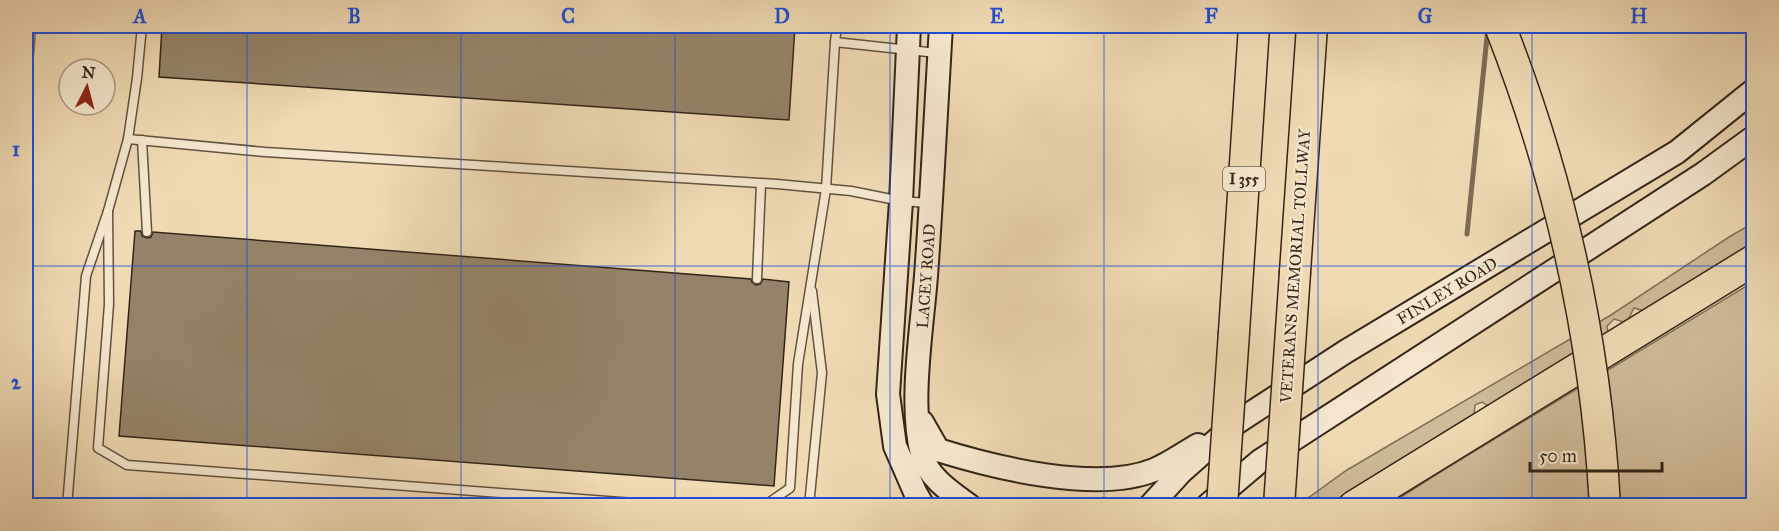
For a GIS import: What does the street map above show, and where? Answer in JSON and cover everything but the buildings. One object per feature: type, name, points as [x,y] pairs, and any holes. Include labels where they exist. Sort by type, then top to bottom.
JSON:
[{"type":"highway","name":"I 355","points":[[1222,506],[1254,26]]},
{"type":"highway","name":"VETERANS MEMORIAL TOLLWAY","points":[[1279,506],[1312,26]]},
{"type":"highway","points":[[1500,26],[1543,147],[1578,286],[1594,384],[1605,506]]},
{"type":"highway","points":[[1354,506],[1754,260]]},
{"type":"main road","name":"LACEY ROAD","points":[[909,26],[901,201],[888,394],[895,446],[923,506]]},
{"type":"main road","name":"LACEY ROAD","points":[[942,26],[917,410],[922,456],[942,486],[970,506]]},
{"type":"main road","name":"FINLEY ROAD","points":[[1150,506],[1181,472],[1236,423],[1348,350],[1677,152],[1754,90]]},
{"type":"main road","points":[[1207,506],[1260,461],[1693,180],[1754,137]]},
{"type":"main road","points":[[917,410],[927,434],[938,450],[973,460],[1061,477],[1110,479],[1154,470],[1236,423]]},
{"type":"lane","points":[[67,506],[86,276],[128,139],[142,26]]},
{"type":"lane","points":[[764,506],[790,488],[798,364],[826,189],[837,26]]},
{"type":"lane","points":[[835,42],[940,53]]},
{"type":"lane","points":[[128,139],[289,154],[851,191],[901,201],[932,204]]},
{"type":"lane","points":[[142,140],[147,232]]},
{"type":"lane","points":[[757,279],[761,184]]},
{"type":"lane","points":[[108,210],[109,304],[98,448],[127,465],[674,506]]},
{"type":"lane","points":[[809,506],[822,373],[811,281]]},
{"type":"shaded area","points":[[26,26],[36,26],[26,143]]},
{"type":"shaded area","points":[[1753,223],[1753,244],[1644,311],[1634,308],[1628,320],[1624,322],[1614,319],[1607,326],[1608,333],[1488,406],[1482,402],[1475,405],[1474,414],[1328,505],[1297,506],[1347,470],[1611,315]]},
{"type":"shaded area","points":[[1753,282],[1753,505],[1387,506],[1437,474]]},
{"type":"waterway","points":[[1467,234],[1488,27]]}]
